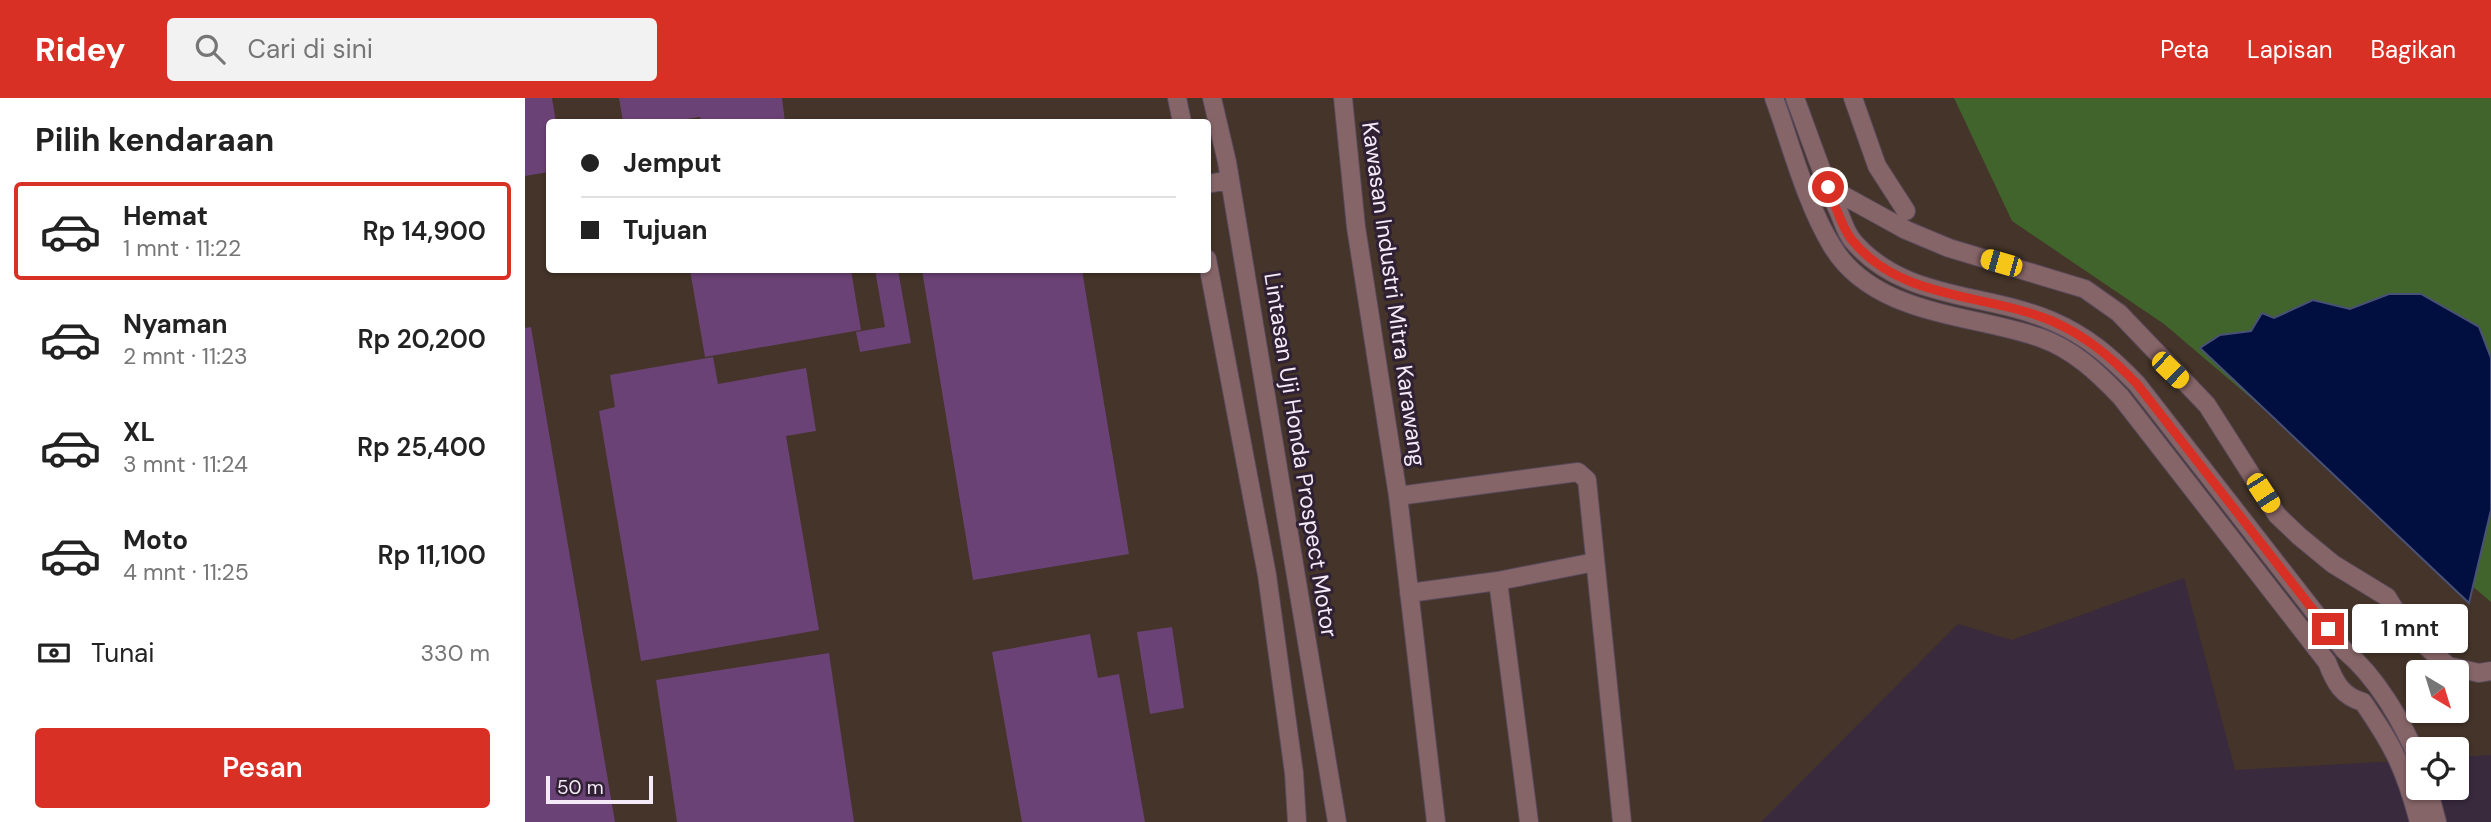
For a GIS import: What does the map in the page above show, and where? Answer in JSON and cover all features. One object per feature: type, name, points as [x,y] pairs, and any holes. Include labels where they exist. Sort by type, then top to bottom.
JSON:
[{"type":"street","points":[[1177,98],[1181,119]]},
{"type":"street","name":"Lintasan Uji Honda Prospect Motor","points":[[1212,98],[1230,180],[1337,822]]},
{"type":"street","name":"Kawasan Industri Mitra Karawang","points":[[1343,98],[1356,227],[1398,496],[1436,822]]},
{"type":"street","points":[[1775,98],[1808,193],[1833,248],[1858,276],[1885,293],[1916,306],[2042,339],[2073,354],[2097,372],[2121,397],[2327,662],[2333,678],[2347,698],[2363,702],[2406,769]]},
{"type":"street","points":[[1795,98],[1850,239],[1871,260],[1895,275],[1922,287],[2050,320],[2084,337],[2110,356],[2137,384],[2344,650],[2357,660],[2408,737]]},
{"type":"street","points":[[1853,98],[1877,166],[1906,211]]},
{"type":"street","points":[[1211,183],[1230,180]]},
{"type":"street","points":[[1828,187],[1906,230],[1949,248],[2085,289],[2119,313],[2207,405],[2277,515],[2333,564],[2387,597],[2406,628],[2448,666],[2479,673],[2491,671]]},
{"type":"street","points":[[1210,273],[1267,575],[1294,772],[1297,822]]},
{"type":"street","name":"Kawasan Industri Mitra Karawang","points":[[1398,496],[1578,472],[1587,480],[1622,822]]},
{"type":"street","points":[[1409,593],[1595,562]]},
{"type":"street","points":[[1498,580],[1529,822]]},
{"type":"street","points":[[2327,662],[2344,650]]},
{"type":"street","points":[[2363,702],[2378,690]]},
{"type":"street","points":[[2416,800],[2419,822]]},
{"type":"street","points":[[2431,800],[2437,822]]},
{"type":"shaded area","points":[[525,98],[2491,98],[2491,755],[2469,756],[2469,737],[2406,737],[2406,761],[2235,770],[2184,578],[2012,640],[1958,624],[1761,822],[525,822]]},
{"type":"shaded area","points":[[2389,294],[2421,294],[2479,327],[2491,358],[2491,510],[2469,603],[2200,348],[2220,335],[2251,331],[2262,313],[2274,318],[2313,300],[2350,309]]},
{"type":"green space","points":[[1954,98],[2491,98],[2491,602],[2164,324],[2012,221]]},
{"type":"building","points":[[525,98],[552,98],[556,119],[546,119],[546,172],[525,176]]},
{"type":"building","points":[[619,98],[782,98],[785,119],[700,117],[622,119]]},
{"type":"building","points":[[691,273],[852,273],[861,330],[705,357]]},
{"type":"building","points":[[876,273],[899,273],[911,343],[860,352],[856,332],[885,327]]},
{"type":"building","points":[[922,273],[1082,273],[1129,554],[973,580]]},
{"type":"building","points":[[531,327],[615,822],[525,822],[525,328]]},
{"type":"building","points":[[713,357],[718,384],[806,368],[816,431],[786,436],[819,630],[641,661],[599,411],[615,407],[610,375]]},
{"type":"building","points":[[1172,627],[1184,708],[1150,714],[1137,632]]},
{"type":"building","points":[[1090,634],[1098,678],[1119,674],[1145,822],[1022,822],[992,652]]},
{"type":"building","points":[[829,653],[854,822],[677,822],[656,680]]},
{"type":"route","points":[[1828,187],[1850,239],[1871,260],[1895,275],[1922,287],[2050,320],[2084,337],[2110,356],[2137,384],[2328,629]]}]
